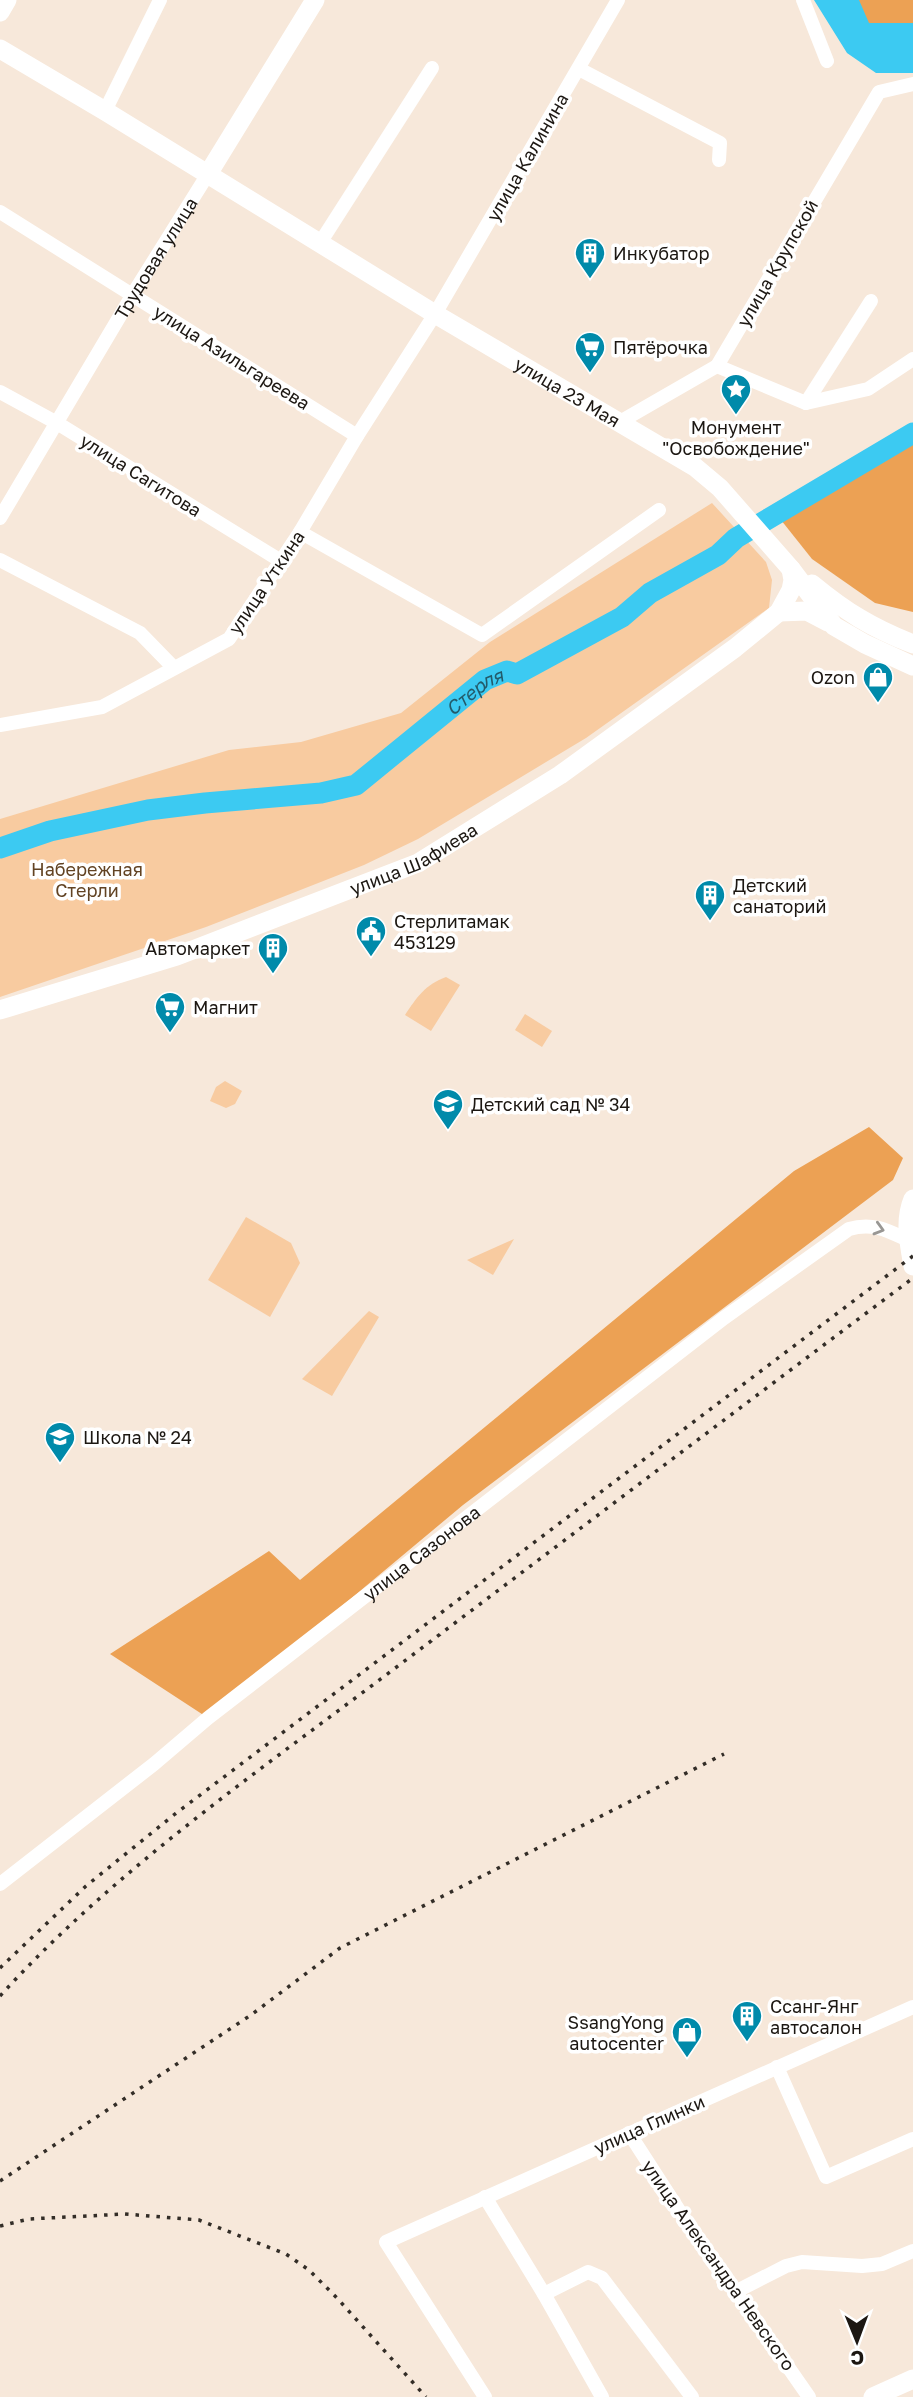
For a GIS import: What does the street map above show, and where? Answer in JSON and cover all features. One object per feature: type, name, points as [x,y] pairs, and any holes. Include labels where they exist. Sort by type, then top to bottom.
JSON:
[{"type":"main road","points":[[0,12],[7,0]]},
{"type":"main road","name":"Трудовая улица","points":[[208,174],[315,0]]},
{"type":"main road","name":"улица 23 Мая","points":[[2,54],[105,111],[435,314],[695,467],[720,488],[791,569]]},
{"type":"main road","points":[[779,612],[791,590],[791,569]]},
{"type":"main road","points":[[791,569],[834,626]]},
{"type":"main road","points":[[791,569],[844,610],[868,635],[913,666]]},
{"type":"main road","points":[[779,612],[807,611],[834,626],[913,645]]},
{"type":"main road","name":"улица Шафиева","points":[[0,1010],[177,956],[418,863],[560,775],[779,612]]},
{"type":"main road","points":[[913,1199],[909,1214],[908,1240],[913,1266]]},
{"type":"main road","points":[[873,2397],[913,2379]]},
{"type":"street","points":[[105,111],[160,0]]},
{"type":"street","name":"улица Калинина","points":[[435,314],[618,0]]},
{"type":"street","points":[[803,0],[827,61]]},
{"type":"street","points":[[320,243],[432,68]]},
{"type":"street","points":[[579,69],[720,143],[719,160]]},
{"type":"street","name":"улица Крупской","points":[[618,423],[717,366],[879,92],[913,84]]},
{"type":"street","name":"Трудовая улица","points":[[0,518],[208,174]]},
{"type":"street","name":"улица Азильгареева","points":[[0,212],[357,436]]},
{"type":"street","points":[[806,402],[871,301]]},
{"type":"street","name":"улица Уткина","points":[[0,725],[102,707],[229,639],[300,532],[435,314]]},
{"type":"street","points":[[717,366],[806,402],[868,389],[913,359]]},
{"type":"street","name":"улица Сагитова","points":[[0,392],[57,423],[281,561]]},
{"type":"street","points":[[300,532],[482,635],[659,510]]},
{"type":"street","points":[[0,560],[140,633],[174,668]]},
{"type":"street","name":"улица Сазонова","points":[[0,1884],[154,1764],[208,1718],[724,1318],[849,1229],[870,1225],[908,1240]]},
{"type":"street","name":"улица Глинки","points":[[485,2397],[386,2242],[913,2007]]},
{"type":"street","points":[[777,2067],[826,2177],[913,2138]]},
{"type":"street","name":"улица Александра Невского","points":[[629,2133],[809,2397]]},
{"type":"street","points":[[485,2197],[602,2397]]},
{"type":"street","points":[[735,2292],[786,2266],[802,2262],[862,2266],[882,2264],[913,2251]]},
{"type":"street","points":[[544,2294],[588,2272],[602,2278],[692,2397]]},
{"type":"green space","name":"Набережная Стерли","points":[[712,503],[766,562],[772,580],[769,608],[586,738],[418,839],[364,865],[206,927],[0,997],[0,819],[229,750],[301,742],[401,713],[490,642]]},
{"type":"green space","points":[[446,977],[460,985],[431,1031],[405,1015],[422,992]]},
{"type":"green space","points":[[525,1014],[552,1031],[542,1047],[515,1030]]},
{"type":"green space","points":[[225,1081],[242,1091],[235,1104],[226,1108],[210,1101],[216,1087]]},
{"type":"green space","points":[[246,1217],[291,1243],[300,1263],[270,1317],[208,1280]]},
{"type":"green space","points":[[514,1239],[493,1275],[467,1260]]},
{"type":"green space","points":[[369,1311],[379,1317],[332,1396],[302,1379]]},
{"type":"shaded area","points":[[848,0],[913,0],[913,46],[874,45]]},
{"type":"shaded area","points":[[913,440],[913,612],[875,603],[812,559],[781,520]]},
{"type":"shaded area","points":[[869,1127],[903,1158],[893,1180],[463,1505],[208,1718],[110,1654],[269,1551],[300,1580],[794,1171]]},
{"type":"water","points":[[814,0],[859,0],[869,23],[913,23],[913,73],[876,73],[847,53]]},
{"type":"waterway","name":"Стерля","points":[[0,848],[50,831],[148,810],[321,793],[356,785],[485,680],[507,671],[517,674],[622,617],[650,593],[718,555],[736,538],[913,433]]},
{"type":"railway","points":[[0,1968],[86,1886],[175,1814],[913,1256]]},
{"type":"railway","points":[[0,1996],[89,1908],[185,1827],[913,1278]]},
{"type":"railway","points":[[0,2181],[251,2015],[340,1948],[724,1754]]},
{"type":"railway","points":[[0,2226],[29,2219],[125,2214],[199,2220],[286,2254],[309,2270],[337,2298],[426,2397]]},
{"type":"place","name":"Инкубатор","points":[[590,280]]},
{"type":"place","name":"Пятёрочка","points":[[590,374]]},
{"type":"place","name":"Монумент \"Освобождение\"","points":[[736,416]]},
{"type":"place","name":"Ozon","points":[[878,704]]},
{"type":"place","name":"Детский санаторий","points":[[710,922]]},
{"type":"place","name":"Стерлитамак 453129","points":[[371,958]]},
{"type":"place","name":"Автомаркет","points":[[273,975]]},
{"type":"place","name":"Магнит","points":[[170,1034]]},
{"type":"place","name":"Детский сад № 34","points":[[448,1131]]},
{"type":"place","name":"Школа № 24","points":[[60,1464]]},
{"type":"place","name":"Ссанг-Янг автосалон","points":[[747,2043]]},
{"type":"place","name":"SsangYong autocenter","points":[[687,2059]]}]
